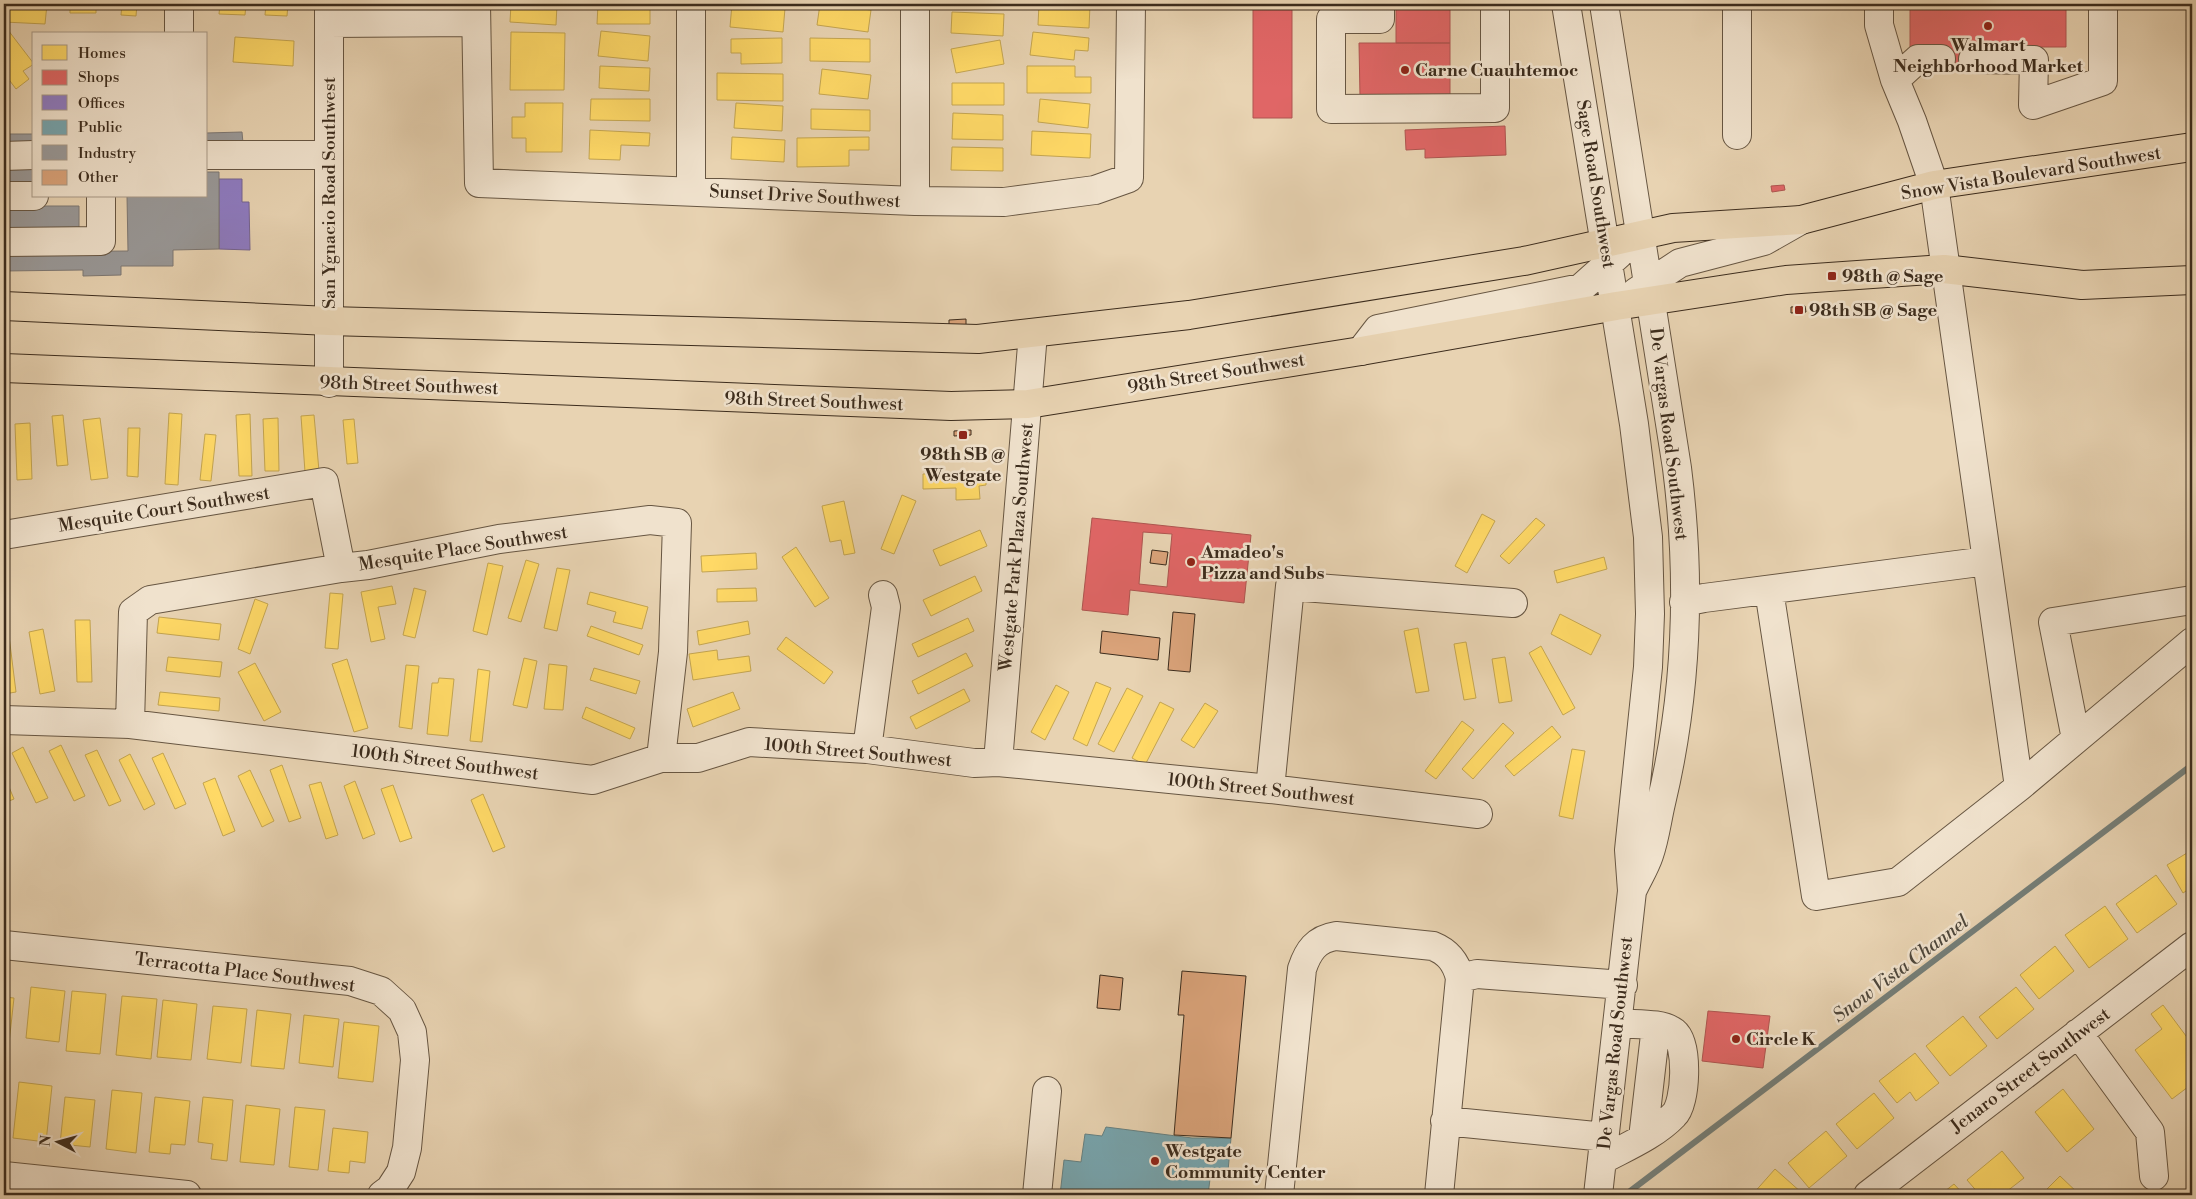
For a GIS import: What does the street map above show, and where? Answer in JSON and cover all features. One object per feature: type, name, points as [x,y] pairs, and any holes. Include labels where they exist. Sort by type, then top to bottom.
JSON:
[{"type":"main road","name":"Snow Vista Boulevard Southwest","points":[[1607,253],[1641,235],[1673,228],[1801,220],[1934,186],[2192,147]]},
{"type":"main road","points":[[4,306],[329,321],[978,339],[1199,313],[1524,261],[1607,253]]},
{"type":"main road","points":[[1616,306],[1650,292],[1944,269],[2082,285],[2192,280]]},
{"type":"main road","name":"98th Street Southwest","points":[[4,368],[330,383],[942,406],[1028,404],[1616,306]]},
{"type":"street","points":[[179,4],[179,32]]},
{"type":"street","points":[[691,190],[692,4]]},
{"type":"street","points":[[915,4],[915,201]]},
{"type":"street","name":"Sunset Drive Southwest","points":[[476,13],[479,183],[691,190],[915,201],[1004,202],[1096,190],[1129,178],[1131,4]]},
{"type":"street","points":[[1380,4],[1380,19],[1331,19],[1331,109],[1495,108],[1495,4]]},
{"type":"street","name":"Sage Road Southwest","points":[[1566,4],[1616,306]]},
{"type":"street","name":"Sage Road Southwest","points":[[1604,4],[1650,292]]},
{"type":"street","points":[[1737,4],[1737,135]]},
{"type":"street","points":[[1879,4],[1879,25],[1895,80],[1912,121],[1934,186],[1944,269],[1951,302],[2019,786]]},
{"type":"street","points":[[1974,59],[2034,60],[2032,105],[2103,81],[2103,4]]},
{"type":"street","points":[[329,13],[476,13]]},
{"type":"street","name":"San Ygnacio Road Southwest","points":[[329,13],[330,383]]},
{"type":"street","points":[[1895,80],[1918,59],[1941,59]]},
{"type":"street","points":[[208,155],[329,155]]},
{"type":"street","points":[[4,156],[32,156]]},
{"type":"street","points":[[4,196],[32,196]]},
{"type":"street","points":[[4,242],[101,241],[101,198]]},
{"type":"street","points":[[1650,292],[1680,263],[1764,241],[1801,220]]},
{"type":"street","points":[[1361,350],[1378,329],[1580,288],[1607,253]]},
{"type":"street","name":"De Vargas Road Southwest","points":[[1632,890],[1649,855],[1673,750],[1680,694],[1684,602],[1680,498],[1650,292]]},
{"type":"street","name":"De Vargas Road Southwest","points":[[1598,1195],[1623,985],[1632,890],[1630,850],[1648,667],[1650,574],[1645,496],[1616,306]]},
{"type":"street","name":"Westgate Park Plaza Southwest","points":[[998,762],[1033,333]]},
{"type":"street","name":"Mesquite Court Southwest","points":[[4,535],[324,482],[341,568]]},
{"type":"street","name":"Mesquite Place Southwest","points":[[130,724],[133,612],[150,600],[368,565],[499,539],[650,520],[677,523],[673,652],[661,758]]},
{"type":"street","points":[[1684,602],[1987,561]]},
{"type":"street","points":[[1270,789],[1290,586],[1513,603]]},
{"type":"street","points":[[1768,590],[1816,896],[1898,882],[2076,740],[2192,642]]},
{"type":"street","points":[[868,749],[886,607],[883,595]]},
{"type":"street","points":[[2076,740],[2053,622],[2192,600]]},
{"type":"street","name":"100th Street Southwest","points":[[4,720],[130,724],[593,780],[661,758],[698,758],[749,742],[868,749],[974,763],[998,762],[1270,789],[1478,814]]},
{"type":"street","points":[[1279,1195],[1302,969],[1306,956],[1314,945],[1325,938],[1336,936],[1433,946],[1443,950],[1456,965],[1460,978],[1438,1195]]},
{"type":"street","name":"Terracotta Place Southwest","points":[[4,945],[350,981],[381,991],[402,1010],[412,1032],[415,1060],[407,1148],[401,1172],[390,1189],[382,1195]]},
{"type":"street","name":"Jenaro Street Southwest","points":[[1868,1195],[2192,946]]},
{"type":"street","points":[[1460,978],[1477,974],[1623,985]]},
{"type":"street","points":[[1445,1121],[1603,1155],[1643,1138],[1676,1114],[1685,1078],[1683,1044],[1674,1032],[1656,1026],[1618,1023]]},
{"type":"street","points":[[2078,1033],[2150,1132],[2154,1176]]},
{"type":"street","points":[[1037,1195],[1047,1091]]},
{"type":"street","points":[[4,1176],[187,1195]]},
{"type":"building: Homes","points":[[4,4],[47,4],[45,24],[4,22]]},
{"type":"building: Homes","points":[[70,4],[96,4],[96,13],[70,13]]},
{"type":"building: Homes","points":[[122,4],[137,4],[136,16],[121,15]]},
{"type":"building: Homes","points":[[220,4],[246,4],[245,15],[219,14]]},
{"type":"building: Homes","points":[[266,4],[288,4],[287,16],[265,15]]},
{"type":"building: Homes","points":[[511,4],[557,4],[556,25],[510,22]]},
{"type":"building: Homes","points":[[598,4],[650,4],[650,24],[597,24]]},
{"type":"building: Homes","points":[[732,4],[785,8],[783,32],[730,27]]},
{"type":"building: Homes","points":[[820,4],[871,10],[868,32],[817,25]]},
{"type":"building: Homes","points":[[1039,4],[1090,5],[1089,28],[1038,25]]},
{"type":"building: Homes","points":[[952,12],[1004,14],[1003,36],[951,33]]},
{"type":"building: Homes","points":[[8,30],[32,61],[32,65],[23,71],[29,79],[16,89],[4,73],[4,33]]},
{"type":"building: Homes","points":[[601,31],[650,36],[648,61],[598,56]]},
{"type":"building: Homes","points":[[511,32],[565,33],[564,90],[510,90]]},
{"type":"building: Homes","points":[[1033,32],[1089,38],[1088,51],[1075,50],[1074,60],[1030,55]]},
{"type":"building: Homes","points":[[235,37],[294,41],[293,66],[233,62]]},
{"type":"building: Homes","points":[[782,38],[782,63],[741,64],[741,53],[731,53],[731,39]]},
{"type":"building: Homes","points":[[810,38],[870,39],[870,62],[810,61]]},
{"type":"building: Homes","points":[[1000,40],[1004,64],[956,73],[951,49]]},
{"type":"building: Homes","points":[[600,66],[650,68],[649,91],[599,88]]},
{"type":"building: Homes","points":[[1027,66],[1075,66],[1075,77],[1091,77],[1091,93],[1027,93]]},
{"type":"building: Homes","points":[[822,69],[871,75],[868,99],[819,94]]},
{"type":"building: Homes","points":[[717,73],[783,74],[783,101],[717,100]]},
{"type":"building: Homes","points":[[952,83],[1004,83],[1004,105],[952,105]]},
{"type":"building: Homes","points":[[591,99],[650,99],[650,121],[590,120]]},
{"type":"building: Homes","points":[[1040,99],[1090,104],[1088,128],[1038,122]]},
{"type":"building: Homes","points":[[525,103],[563,103],[562,152],[526,152],[526,138],[512,138],[512,117],[525,117]]},
{"type":"building: Homes","points":[[736,103],[783,106],[782,131],[734,128]]},
{"type":"building: Homes","points":[[811,109],[870,110],[870,131],[811,129]]},
{"type":"building: Homes","points":[[953,113],[1003,115],[1003,140],[952,139]]},
{"type":"building: Homes","points":[[590,130],[650,133],[649,146],[621,145],[620,160],[589,159]]},
{"type":"building: Homes","points":[[1032,131],[1091,134],[1090,158],[1031,155]]},
{"type":"building: Homes","points":[[732,137],[785,140],[784,162],[731,159]]},
{"type":"building: Homes","points":[[869,137],[869,150],[849,150],[849,166],[797,167],[797,138]]},
{"type":"building: Homes","points":[[952,147],[1003,148],[1003,171],[951,170]]},
{"type":"building: Homes","points":[[169,413],[182,414],[178,485],[165,484]]},
{"type":"building: Homes","points":[[250,414],[252,476],[239,476],[236,415]]},
{"type":"building: Homes","points":[[63,415],[68,465],[57,466],[52,416]]},
{"type":"building: Homes","points":[[314,415],[319,471],[305,472],[301,416]]},
{"type":"building: Homes","points":[[100,418],[108,478],[91,480],[83,420]]},
{"type":"building: Homes","points":[[278,418],[279,471],[265,471],[263,419]]},
{"type":"building: Homes","points":[[354,419],[358,463],[347,464],[343,420]]},
{"type":"building: Homes","points":[[30,423],[32,479],[17,480],[15,424]]},
{"type":"building: Homes","points":[[128,428],[140,428],[138,477],[127,476]]},
{"type":"building: Homes","points":[[205,434],[216,435],[211,481],[200,480]]},
{"type":"building: Homes","points":[[986,471],[986,485],[979,486],[980,499],[956,500],[956,488],[923,489],[923,474]]},
{"type":"building: Homes","points":[[902,495],[916,501],[894,554],[881,549]]},
{"type":"building: Homes","points":[[844,501],[855,553],[844,555],[841,540],[830,542],[822,506]]},
{"type":"building: Homes","points":[[1482,514],[1495,521],[1467,573],[1455,566]]},
{"type":"building: Homes","points":[[1536,518],[1545,525],[1509,564],[1500,556]]},
{"type":"building: Homes","points":[[980,530],[987,546],[940,566],[933,550]]},
{"type":"building: Homes","points":[[796,547],[829,598],[815,607],[782,557]]},
{"type":"building: Homes","points":[[756,553],[757,569],[702,572],[701,556]]},
{"type":"building: Homes","points":[[1604,557],[1607,569],[1557,583],[1554,571]]},
{"type":"building: Homes","points":[[526,560],[539,564],[521,622],[508,618]]},
{"type":"building: Homes","points":[[488,563],[503,566],[487,635],[473,631]]},
{"type":"building: Homes","points":[[557,568],[570,570],[557,631],[544,628]]},
{"type":"building: Homes","points":[[975,576],[982,591],[931,616],[923,600]]},
{"type":"building: Homes","points":[[392,586],[396,604],[378,607],[385,639],[371,642],[361,592]]},
{"type":"building: Homes","points":[[414,588],[426,591],[415,638],[403,635]]},
{"type":"building: Homes","points":[[756,588],[757,601],[717,602],[717,589]]},
{"type":"building: Homes","points":[[590,592],[648,607],[642,629],[613,622],[616,612],[587,604]]},
{"type":"building: Homes","points":[[330,593],[343,594],[338,649],[325,648]]},
{"type":"building: Homes","points":[[255,599],[268,604],[250,654],[238,649]]},
{"type":"building: Homes","points":[[1560,614],[1601,635],[1591,655],[1551,634]]},
{"type":"building: Homes","points":[[159,617],[221,624],[219,640],[157,633]]},
{"type":"building: Homes","points":[[968,618],[974,631],[918,657],[912,644]]},
{"type":"building: Homes","points":[[75,620],[90,620],[92,682],[77,682]]},
{"type":"building: Homes","points":[[748,621],[750,634],[699,645],[697,631]]},
{"type":"building: Homes","points":[[591,626],[643,645],[639,655],[587,636]]},
{"type":"building: Homes","points":[[4,628],[8,628],[16,692],[4,694]]},
{"type":"building: Homes","points":[[1418,628],[1429,691],[1416,693],[1404,631]]},
{"type":"building: Homes","points":[[43,629],[55,691],[40,694],[29,632]]},
{"type":"building: Homes","points":[[786,637],[833,672],[824,684],[777,649]]},
{"type":"building: Homes","points":[[1466,642],[1476,698],[1464,700],[1454,644]]},
{"type":"building: Homes","points":[[1541,646],[1575,708],[1563,715],[1529,653]]},
{"type":"building: Homes","points":[[717,650],[718,660],[749,656],[751,671],[693,680],[689,654]]},
{"type":"building: Homes","points":[[966,653],[973,666],[918,694],[912,681]]},
{"type":"building: Homes","points":[[168,657],[222,662],[220,677],[166,671]]},
{"type":"building: Homes","points":[[1505,657],[1512,701],[1499,703],[1492,659]]},
{"type":"building: Homes","points":[[524,658],[537,661],[527,708],[513,705]]},
{"type":"building: Homes","points":[[347,659],[368,728],[354,732],[332,664]]},
{"type":"building: Homes","points":[[255,663],[281,712],[264,721],[238,672]]},
{"type":"building: Homes","points":[[549,664],[567,666],[563,710],[544,709]]},
{"type":"building: Homes","points":[[406,665],[419,666],[412,729],[399,727]]},
{"type":"building: Homes","points":[[594,668],[640,681],[636,694],[590,680]]},
{"type":"building: Homes","points":[[478,669],[490,671],[482,742],[470,741]]},
{"type":"building: Homes","points":[[439,678],[454,679],[448,736],[427,734],[432,683],[438,683]]},
{"type":"building: Homes","points":[[1096,682],[1111,688],[1087,746],[1073,739]]},
{"type":"building: Homes","points":[[1056,685],[1069,692],[1045,740],[1031,732]]},
{"type":"building: Homes","points":[[1127,688],[1143,696],[1114,752],[1098,744]]},
{"type":"building: Homes","points":[[964,689],[970,701],[916,729],[910,717]]},
{"type":"building: Homes","points":[[160,692],[220,698],[219,711],[158,705]]},
{"type":"building: Homes","points":[[733,692],[740,709],[693,727],[687,709]]},
{"type":"building: Homes","points":[[1160,702],[1174,709],[1145,765],[1132,758]]},
{"type":"building: Homes","points":[[1205,703],[1218,711],[1194,748],[1181,740]]},
{"type":"building: Homes","points":[[586,707],[635,728],[630,739],[582,718]]},
{"type":"building: Homes","points":[[1462,721],[1474,730],[1436,779],[1425,771]]},
{"type":"building: Homes","points":[[1503,723],[1514,733],[1473,779],[1462,769]]},
{"type":"building: Homes","points":[[1552,726],[1561,737],[1514,776],[1505,766]]},
{"type":"building: Homes","points":[[61,745],[85,796],[74,801],[49,751]]},
{"type":"building: Homes","points":[[23,747],[48,798],[36,803],[12,753]]},
{"type":"building: Homes","points":[[1572,749],[1585,751],[1573,819],[1559,816]]},
{"type":"building: Homes","points":[[97,750],[121,801],[109,806],[85,755]]},
{"type":"building: Homes","points":[[163,753],[186,804],[175,809],[152,758]]},
{"type":"building: Homes","points":[[130,754],[155,804],[144,810],[119,760]]},
{"type":"building: Homes","points":[[282,765],[301,818],[289,822],[270,770]]},
{"type":"building: Homes","points":[[250,770],[274,821],[262,827],[238,776]]},
{"type":"building: Homes","points":[[4,775],[14,799],[4,803]]},
{"type":"building: Homes","points":[[215,778],[235,831],[223,836],[203,783]]},
{"type":"building: Homes","points":[[355,781],[375,834],[363,839],[344,786]]},
{"type":"building: Homes","points":[[321,782],[338,835],[326,839],[309,785]]},
{"type":"building: Homes","points":[[393,785],[412,838],[400,842],[381,789]]},
{"type":"building: Homes","points":[[483,794],[505,847],[493,852],[471,800]]},
{"type":"building: Homes","points":[[2192,850],[2192,887],[2183,893],[2167,865]]},
{"type":"building: Homes","points":[[2156,875],[2177,904],[2137,933],[2116,904]]},
{"type":"building: Homes","points":[[2105,906],[2128,939],[2089,968],[2065,935]]},
{"type":"building: Homes","points":[[2055,946],[2074,971],[2039,999],[2020,975]]},
{"type":"building: Homes","points":[[31,987],[65,991],[59,1042],[26,1038]]},
{"type":"building: Homes","points":[[2016,987],[2034,1009],[1997,1039],[1979,1017]]},
{"type":"building: Homes","points":[[72,991],[106,994],[100,1054],[66,1051]]},
{"type":"building: Homes","points":[[122,996],[157,999],[151,1059],[116,1055]]},
{"type":"building: Homes","points":[[4,997],[14,998],[9,1043],[4,1042]]},
{"type":"building: Homes","points":[[163,1000],[197,1004],[191,1060],[157,1057]]},
{"type":"building: Homes","points":[[2163,1005],[2192,1044],[2192,1084],[2172,1099],[2135,1050],[2162,1029],[2151,1014]]},
{"type":"building: Homes","points":[[213,1006],[247,1009],[241,1063],[207,1059]]},
{"type":"building: Homes","points":[[257,1010],[291,1014],[284,1069],[251,1066]]},
{"type":"building: Homes","points":[[304,1015],[339,1019],[333,1067],[299,1063]]},
{"type":"building: Homes","points":[[1963,1016],[1987,1046],[1950,1076],[1926,1046]]},
{"type":"building: Homes","points":[[344,1022],[379,1026],[373,1082],[338,1078]]},
{"type":"building: Homes","points":[[1915,1053],[1939,1083],[1916,1101],[1910,1092],[1897,1103],[1879,1081]]},
{"type":"building: Homes","points":[[19,1082],[52,1086],[46,1142],[13,1138]]},
{"type":"building: Homes","points":[[2063,1089],[2094,1129],[2067,1152],[2035,1112]]},
{"type":"building: Homes","points":[[112,1090],[142,1093],[136,1153],[106,1149]]},
{"type":"building: Homes","points":[[1874,1093],[1894,1118],[1857,1149],[1836,1124]]},
{"type":"building: Homes","points":[[65,1097],[95,1100],[90,1147],[60,1144]]},
{"type":"building: Homes","points":[[155,1097],[190,1101],[185,1145],[171,1144],[170,1154],[149,1152]]},
{"type":"building: Homes","points":[[203,1097],[233,1100],[227,1161],[211,1159],[213,1144],[198,1142]]},
{"type":"building: Homes","points":[[246,1105],[280,1109],[274,1165],[240,1162]]},
{"type":"building: Homes","points":[[295,1107],[325,1110],[318,1170],[289,1167]]},
{"type":"building: Homes","points":[[333,1128],[368,1132],[365,1163],[350,1161],[349,1173],[328,1171]]},
{"type":"building: Homes","points":[[1826,1131],[1847,1156],[1809,1188],[1788,1163]]},
{"type":"building: Homes","points":[[2002,1151],[2024,1178],[2002,1195],[1980,1195],[1967,1180]]},
{"type":"building: Homes","points":[[1775,1169],[1802,1193],[1801,1195],[1752,1195]]},
{"type":"building: Homes","points":[[2060,1176],[2080,1195],[2041,1195]]},
{"type":"building: Homes","points":[[1954,1184],[1964,1195],[1940,1195]]},
{"type":"building: Shops","points":[[1253,4],[1292,4],[1292,118],[1253,118]]},
{"type":"building: Shops","points":[[1396,4],[1450,4],[1450,43],[1396,43]]},
{"type":"building: Shops","name":"Walmart Neighborhood Market","points":[[1910,4],[2066,4],[2066,47],[1973,47],[1973,70],[1942,70],[1942,48],[1910,48]]},
{"type":"building: Shops","name":"Carne Cuauhtemoc","points":[[1359,43],[1450,43],[1450,97],[1360,97]]},
{"type":"building: Shops","points":[[1505,126],[1506,155],[1425,158],[1425,149],[1406,150],[1405,130]]},
{"type":"building: Shops","points":[[1784,185],[1785,190],[1772,192],[1771,186]]},
{"type":"building: Shops","points":[[1092,518],[1251,535],[1244,603],[1130,590],[1128,615],[1082,610]],"holes":[[[1143,532],[1172,534],[1167,587],[1139,584]]]},
{"type":"building: Shops","name":"Circle K","points":[[1708,1011],[1770,1016],[1763,1068],[1702,1061]]},
{"type":"building: Offices","points":[[219,179],[242,179],[242,202],[249,202],[250,250],[219,249]]},
{"type":"building: Public","name":"Westgate Community Center","points":[[1106,1127],[1192,1138],[1231,1138],[1228,1171],[1211,1171],[1208,1195],[1060,1195],[1064,1160],[1081,1162],[1085,1134],[1102,1136]]},
{"type":"building: Industry","points":[[242,132],[243,143],[208,143],[208,133]]},
{"type":"building: Industry","points":[[4,134],[32,134],[32,144],[4,144]]},
{"type":"building: Industry","points":[[4,166],[32,166],[32,186],[4,186]]},
{"type":"building: Industry","points":[[208,172],[219,172],[219,249],[173,250],[173,266],[121,266],[121,275],[83,276],[83,270],[4,271],[4,252],[128,251],[127,198],[208,198]]},
{"type":"building: Industry","points":[[4,206],[79,206],[79,230],[4,230]]},
{"type":"building: Other","points":[[1805,306],[1806,312],[1791,313],[1791,307]]},
{"type":"building: Other","points":[[966,319],[966,325],[949,326],[949,320]]},
{"type":"building: Other","points":[[971,430],[971,435],[954,436],[954,431]]},
{"type":"building: Other","points":[[1152,550],[1168,552],[1166,565],[1150,563]]},
{"type":"building: Other","points":[[1173,612],[1195,614],[1190,672],[1168,670]]},
{"type":"building: Other","points":[[1102,631],[1160,638],[1158,660],[1100,653]]},
{"type":"building: Other","points":[[1182,971],[1246,976],[1231,1138],[1174,1135],[1184,1015],[1178,1015]]},
{"type":"building: Other","points":[[1100,975],[1123,978],[1120,1010],[1097,1008]]},
{"type":"waterway","name":"Snow Vista Channel","points":[[1625,1195],[2192,765]]},
{"type":"place","name":"Walmart Neighborhood Market","points":[[1988,26]]},
{"type":"place","name":"Carne Cuauhtemoc","points":[[1405,70]]},
{"type":"place","name":"98th @ Sage","points":[[1832,276]]},
{"type":"place","name":"98th SB @ Sage","points":[[1799,310]]},
{"type":"place","name":"98th SB @ Westgate","points":[[963,435]]},
{"type":"place","name":"Amadeo's Pizza and Subs","points":[[1191,562]]},
{"type":"place","name":"Circle K","points":[[1736,1039]]},
{"type":"place","name":"Westgate Community Center","points":[[1155,1161]]}]
